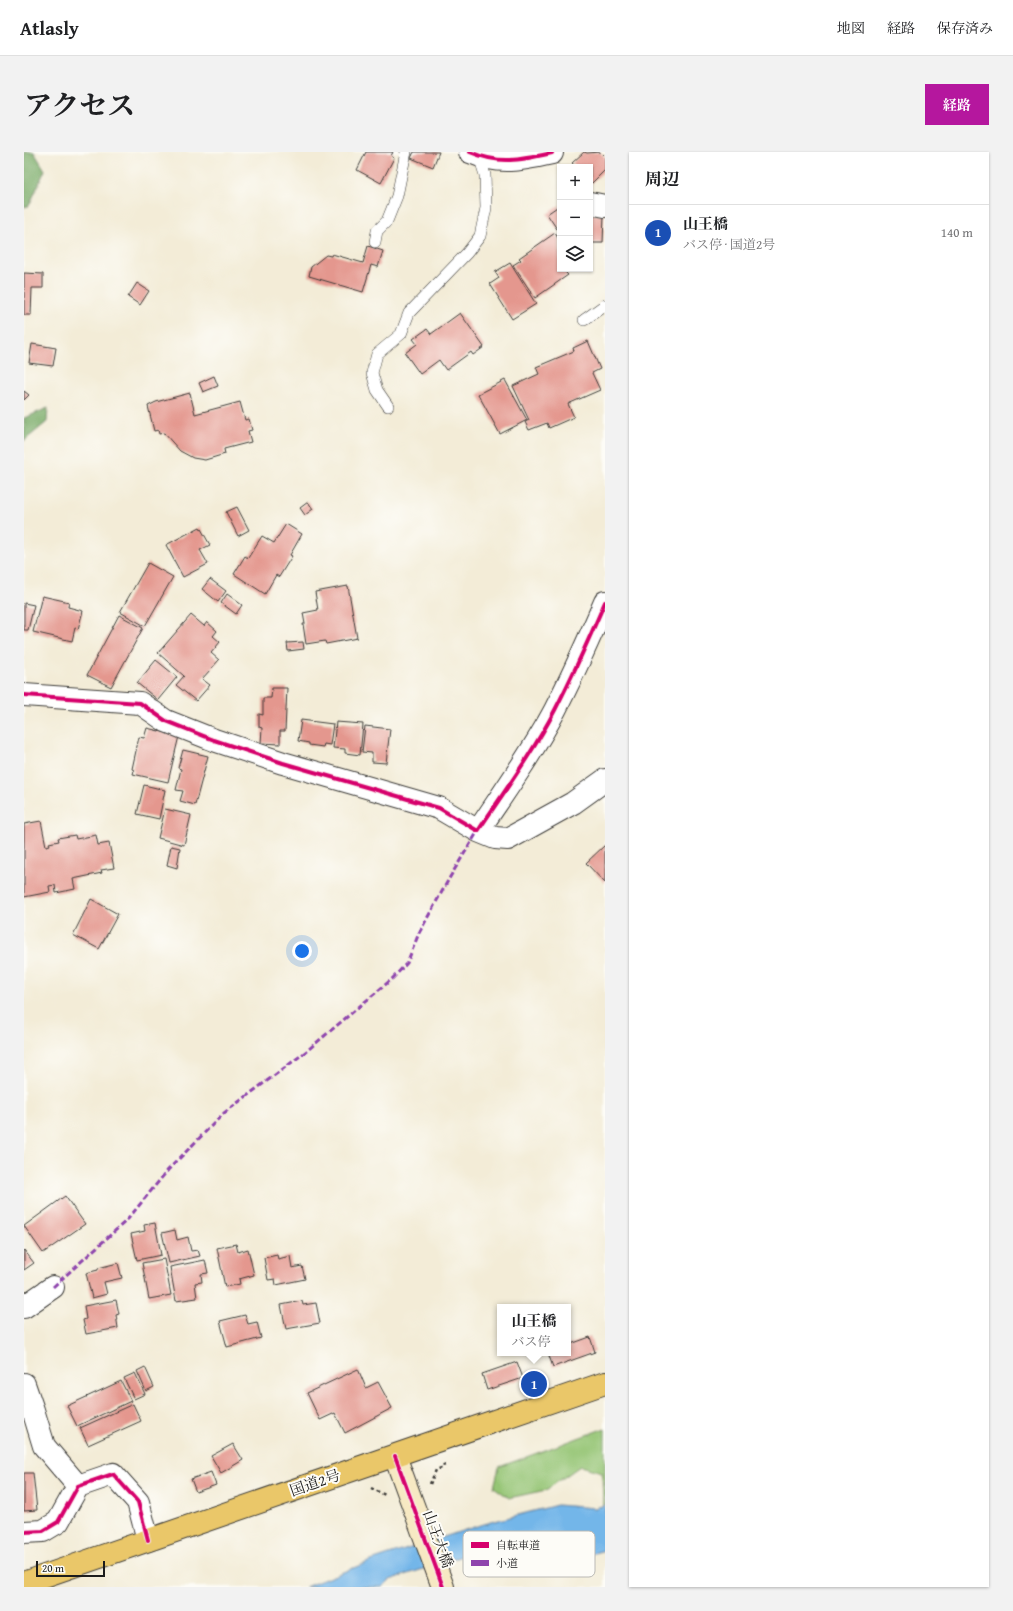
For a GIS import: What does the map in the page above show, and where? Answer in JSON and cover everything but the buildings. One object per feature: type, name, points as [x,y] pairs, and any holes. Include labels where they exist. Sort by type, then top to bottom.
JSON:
[{"type":"highway","name":"国道2号","points":[[24,1583],[605,1383]]},
{"type":"street","points":[[474,154],[503,161],[555,157]]},
{"type":"street","points":[[593,204],[605,206]]},
{"type":"street","points":[[478,831],[529,753],[554,711],[586,646],[605,602]]},
{"type":"street","points":[[24,695],[140,703],[166,721],[214,740],[283,763],[439,808],[478,831],[495,838],[508,839],[573,803],[605,780]]},
{"type":"street","points":[[24,1307],[53,1287]]},
{"type":"street","points":[[24,1384],[44,1446],[78,1486]]},
{"type":"street","name":"山王大橋","points":[[395,1456],[419,1495],[443,1587]]},
{"type":"street","points":[[24,1532],[43,1531],[58,1522],[78,1486],[113,1474],[138,1502],[148,1540]]},
{"type":"lane","points":[[375,242],[378,231],[387,221],[397,196],[406,152]]},
{"type":"lane","points":[[388,406],[377,390],[372,373],[377,354],[401,334],[409,313],[467,253],[480,236],[486,208],[485,175],[474,154]]},
{"type":"lane","points":[[584,320],[605,305]]},
{"type":"path","points":[[419,1495],[436,1470],[444,1468]]},
{"type":"green space","points":[[24,152],[34,152],[45,170],[29,206],[24,207]]},
{"type":"green space","points":[[48,408],[47,422],[24,441],[24,418]]},
{"type":"green space","points":[[605,1428],[605,1505],[603,1506],[602,1472],[580,1466],[546,1490],[509,1498],[494,1487],[499,1467]]},
{"type":"water","points":[[557,1505],[595,1508],[605,1505],[605,1550],[595,1553],[595,1531],[463,1531],[463,1556],[390,1580],[382,1587],[305,1587],[371,1561],[483,1524]]},
{"type":"marked path","points":[[53,1287],[128,1219],[168,1170],[224,1113],[303,1054],[392,979],[407,963],[419,933],[450,877],[478,831]]},
{"type":"cycle path","points":[[470,152],[491,159],[501,160],[530,158],[552,153]]},
{"type":"cycle path","points":[[24,695],[140,703],[166,721],[214,740],[283,763],[439,808],[478,831],[518,772],[555,710],[575,670],[605,602]]},
{"type":"cycle path","points":[[395,1456],[443,1587]]},
{"type":"cycle path","points":[[24,1532],[43,1531],[58,1522],[78,1486],[113,1474],[138,1502],[148,1540]]},
{"type":"place","name":"山王橋","points":[[534,1384]]}]
